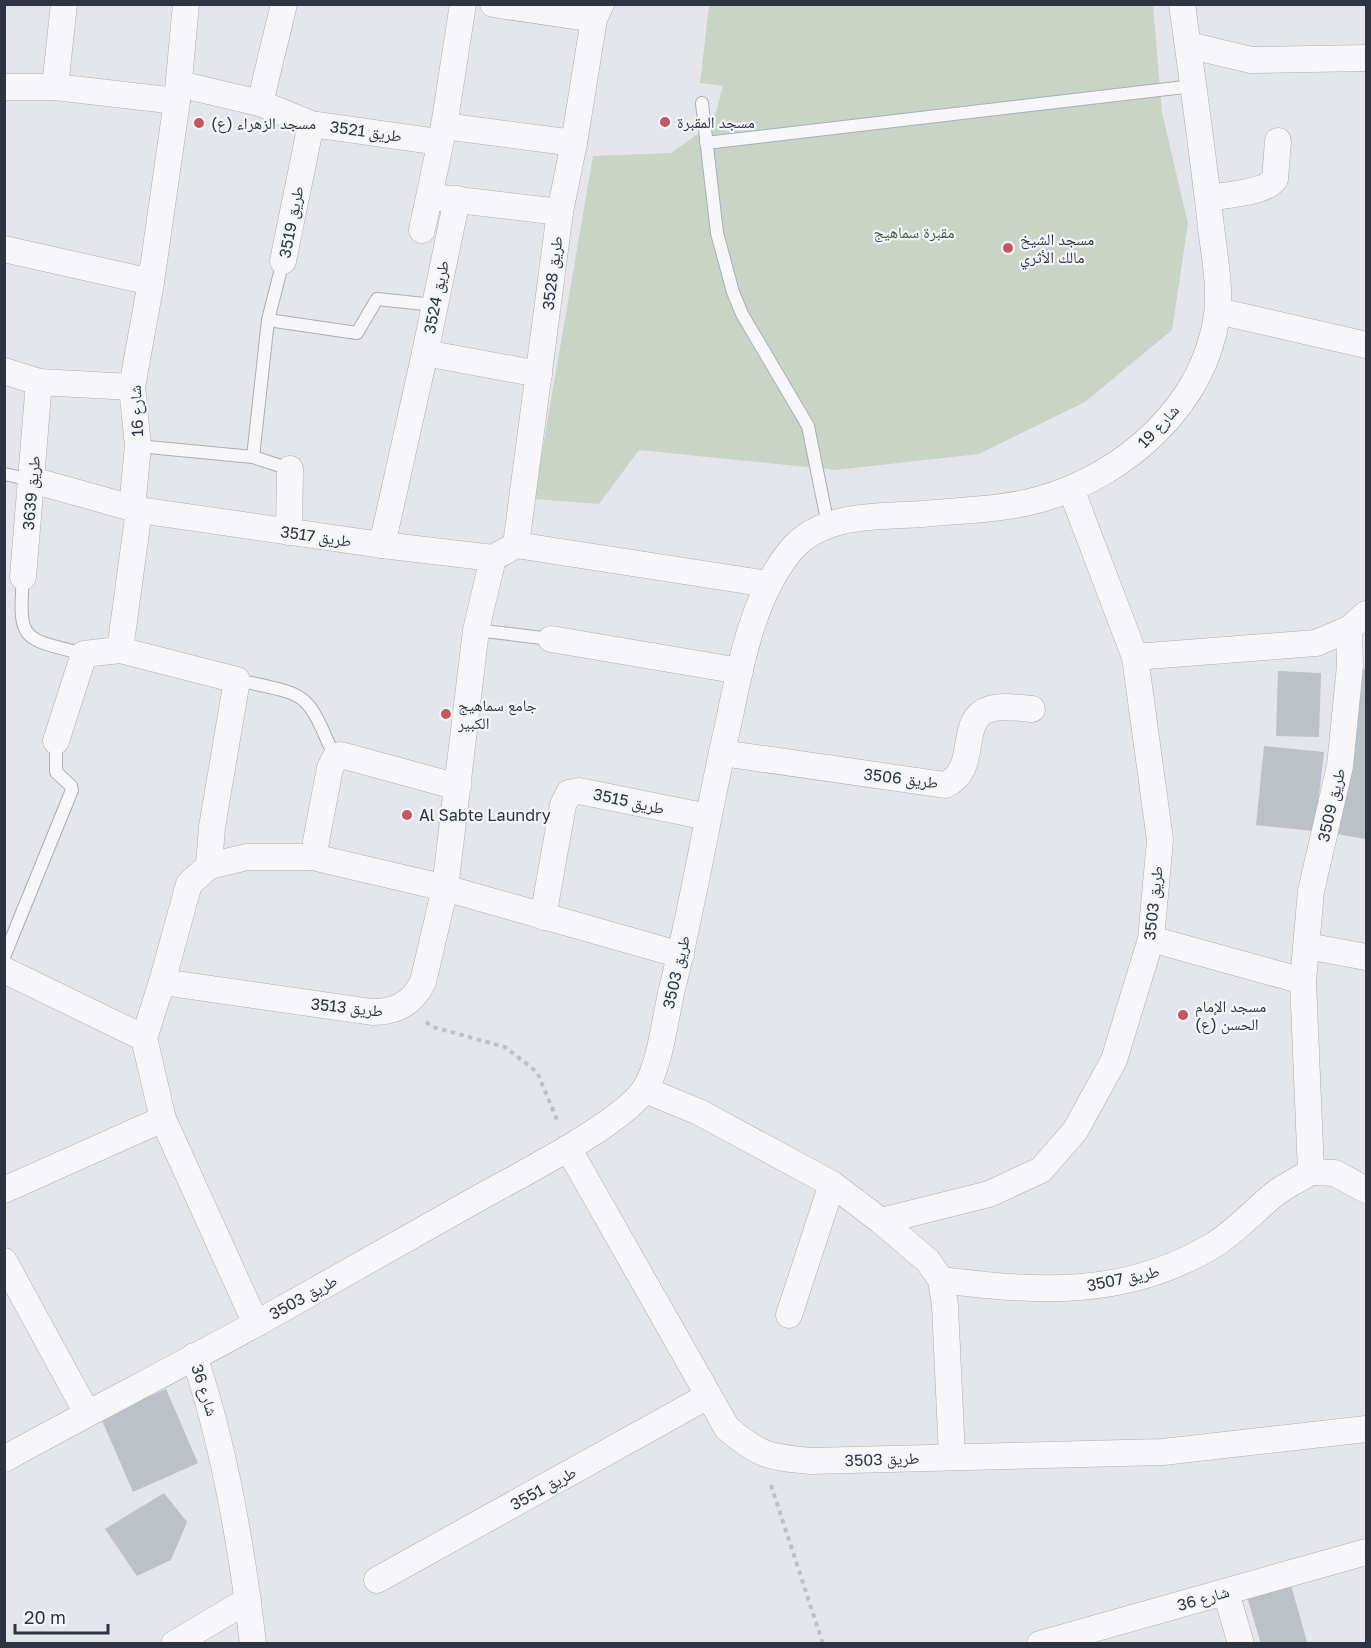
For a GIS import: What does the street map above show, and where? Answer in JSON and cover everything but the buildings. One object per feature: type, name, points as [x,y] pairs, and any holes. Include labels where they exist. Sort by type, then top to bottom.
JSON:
[{"type":"street","points":[[55,87],[64,4]]},
{"type":"street","name":"شارع 16","points":[[120,651],[136,509],[138,446],[132,387],[151,282],[178,93],[186,4]]},
{"type":"street","points":[[261,103],[284,4]]},
{"type":"street","points":[[422,230],[463,4]]},
{"type":"street","points":[[493,4],[597,12]]},
{"type":"street","name":"شارع 19","points":[[768,584],[807,533],[828,525],[853,520],[997,507],[1035,501],[1071,489],[1120,462],[1155,433],[1184,397],[1207,357],[1218,311],[1208,198],[1182,4]]},
{"type":"street","name":"طريق 3528","points":[[516,545],[560,212],[597,12]]},
{"type":"street","points":[[1188,45],[1251,60],[1366,58]]},
{"type":"street","name":"طريق 3521","points":[[6,93],[55,87],[178,93],[261,103],[310,124],[441,134]]},
{"type":"street","name":"طريق 3519","points":[[283,261],[310,124]]},
{"type":"street","points":[[441,134],[574,143]]},
{"type":"street","points":[[1208,198],[1272,184],[1275,179],[1278,141]]},
{"type":"street","points":[[428,196],[560,212]]},
{"type":"street","name":"طريق 3524","points":[[457,199],[425,352],[539,374]]},
{"type":"street","points":[[4,249],[151,282]]},
{"type":"street","points":[[1218,311],[1366,345]]},
{"type":"street","points":[[382,545],[425,352]]},
{"type":"street","points":[[4,371],[39,382],[132,387]]},
{"type":"street","name":"طريق 3639","points":[[23,577],[39,382]]},
{"type":"street","points":[[289,532],[290,469]]},
{"type":"street","name":"طريق 3517","points":[[32,480],[136,509],[382,545],[493,558]]},
{"type":"street","name":"طريق 3503","points":[[881,1221],[989,1194],[1041,1170],[1075,1131],[1114,1060],[1151,939],[1160,840],[1135,657],[1071,489]]},
{"type":"street","points":[[445,888],[459,787],[476,630],[493,558],[516,545],[768,584]]},
{"type":"street","name":"طريق 3503","points":[[194,1356],[256,1324],[568,1148],[628,1107],[645,1090],[653,1070],[681,955],[740,671],[768,584]]},
{"type":"street","name":"طريق 3509","points":[[1135,657],[1299,646],[1333,637],[1358,622]]},
{"type":"street","name":"طريق 3509","points":[[1311,1172],[1303,981],[1311,891],[1340,766],[1350,666],[1358,622]]},
{"type":"street","points":[[551,639],[740,671]]},
{"type":"street","points":[[56,741],[84,654],[120,651],[237,680],[212,827],[209,866]]},
{"type":"street","name":"طريق 3506","points":[[722,753],[945,784],[955,780],[963,772],[973,723],[980,714],[990,709],[1032,709]]},
{"type":"street","points":[[314,857],[330,768],[335,758],[347,755],[459,787]]},
{"type":"street","name":"طريق 3515","points":[[543,917],[563,805],[569,793],[579,791],[708,817]]},
{"type":"street","points":[[256,1324],[163,1119],[144,1038],[189,884],[209,866],[247,857],[314,857],[445,888],[681,955]]},
{"type":"street","name":"طريق 3513","points":[[162,982],[372,1012],[390,1012],[405,1005],[417,995],[423,982],[445,888]]},
{"type":"street","points":[[1151,939],[1303,981]]},
{"type":"street","points":[[1307,946],[1366,957]]},
{"type":"street","points":[[4,970],[144,1038]]},
{"type":"street","points":[[645,1090],[699,1112],[832,1184],[881,1221],[928,1262],[941,1280],[945,1305],[952,1457]]},
{"type":"street","points":[[4,1190],[163,1119]]},
{"type":"street","name":"طريق 3503","points":[[568,1148],[727,1428],[747,1445],[772,1458],[811,1461],[1163,1452],[1366,1429]]},
{"type":"street","points":[[1311,1172],[1335,1173],[1366,1190]]},
{"type":"street","name":"طريق 3507","points":[[941,1280],[1052,1290],[1108,1285],[1163,1270],[1213,1245],[1277,1192],[1311,1172]]},
{"type":"street","points":[[789,1315],[832,1184]]},
{"type":"street","points":[[4,1262],[87,1413]]},
{"type":"street","name":"شارع 36","points":[[4,1459],[194,1356],[215,1420],[248,1600],[253,1644]]},
{"type":"street","name":"طريق 3551","points":[[377,1580],[708,1396]]},
{"type":"street","name":"شارع 36","points":[[1040,1644],[1366,1552]]},
{"type":"street","points":[[1226,1592],[1240,1644]]},
{"type":"street","points":[[174,1644],[248,1600]]},
{"type":"lane","points":[[706,143],[1193,86]]},
{"type":"lane","points":[[702,103],[717,233],[734,292],[742,314],[808,426],[828,525]]},
{"type":"lane","name":"طريق 3519","points":[[253,457],[268,320],[283,261]]},
{"type":"lane","points":[[268,320],[357,333],[377,299],[434,305]]},
{"type":"lane","points":[[138,446],[253,457],[290,469]]},
{"type":"lane","points":[[4,474],[32,480]]},
{"type":"lane","name":"طريق 3639","points":[[23,577],[20,619],[30,636],[43,643],[84,654]]},
{"type":"lane","points":[[476,630],[551,639]]},
{"type":"lane","points":[[237,680],[295,692],[305,698],[313,707],[335,758]]},
{"type":"lane","points":[[4,957],[72,790],[71,786],[56,772],[56,741]]},
{"type":"path","points":[[405,1005],[433,1027],[505,1047],[537,1072],[568,1148]]},
{"type":"path","points":[[772,1458],[770,1481],[823,1644]]},
{"type":"green space","name":"مقبرة سماهيج","points":[[709,5],[1153,5],[1162,112],[1188,224],[1172,330],[1085,402],[979,454],[836,470],[639,450],[599,504],[534,499],[593,156],[671,153],[713,123],[723,86],[700,83]]},
{"type":"place","name":"مسجد المقبرة","points":[[665,122]]},
{"type":"place","name":"مسجد الزهراء (ع)","points":[[199,123]]},
{"type":"place","name":"مسجد الشيخ مالك الأثري","points":[[1008,248]]},
{"type":"place","name":"جامع سماهيج الكبير","points":[[446,714]]},
{"type":"place","name":"Al Sabte Laundry","points":[[407,815]]},
{"type":"place","name":"مسجد الإمام الحسن (ع)","points":[[1183,1015]]}]
